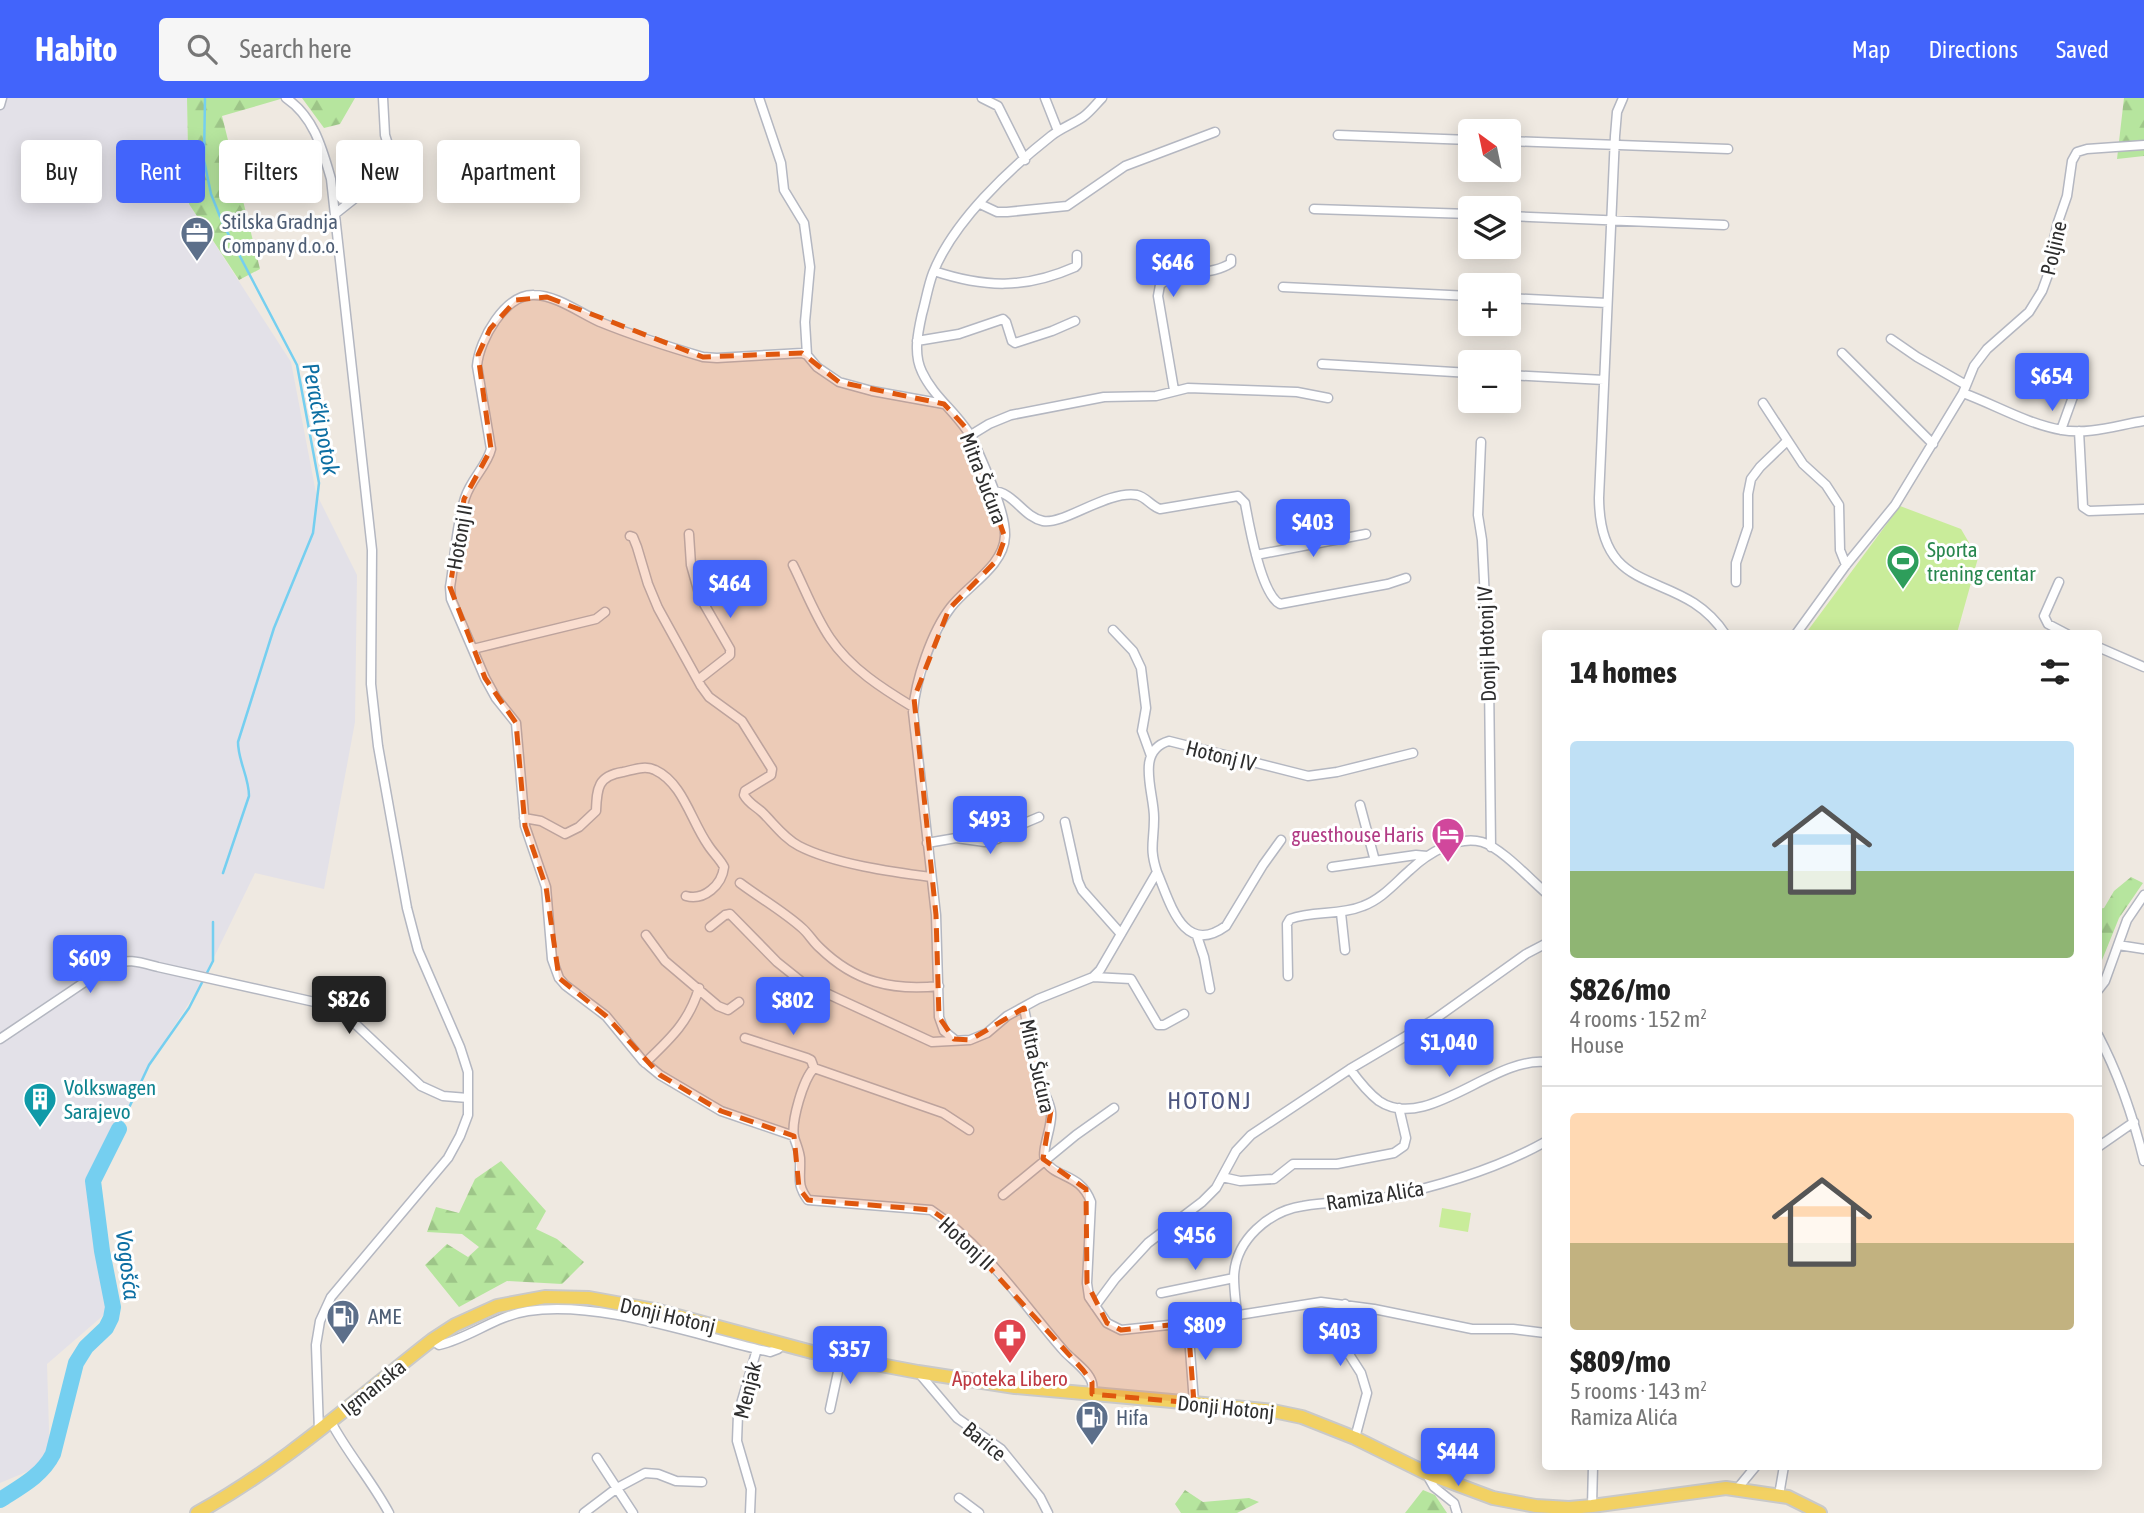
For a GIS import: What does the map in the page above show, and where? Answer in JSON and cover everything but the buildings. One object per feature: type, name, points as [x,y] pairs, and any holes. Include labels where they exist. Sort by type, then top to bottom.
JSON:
[{"type":"main road","name":"Igmanska","points":[[197,1513],[245,1485],[455,1325],[497,1306],[564,1296]]},
{"type":"main road","name":"Donji Hotonj","points":[[564,1296],[600,1299],[655,1310],[841,1358],[918,1372],[1015,1387],[1273,1411],[1302,1418],[1355,1438],[1426,1473],[1493,1498],[1536,1506],[1569,1508],[1695,1491],[1737,1489],[1779,1495],[1820,1513]]},
{"type":"street","points":[[0,105],[2,98]]},
{"type":"street","points":[[286,98],[307,116],[321,145],[331,179],[370,527],[373,577],[371,684],[376,736],[407,908],[418,950],[468,1072],[468,1115],[448,1158],[337,1290],[320,1321],[316,1345],[319,1431]]},
{"type":"street","points":[[335,214],[388,172],[390,151],[385,135],[383,98]]},
{"type":"street","points":[[759,98],[781,163],[785,190],[804,223],[810,267],[805,322],[807,355],[817,368],[839,382],[944,404]]},
{"type":"street","points":[[982,98],[998,106],[1025,160]]},
{"type":"street","points":[[1045,98],[1058,131]]},
{"type":"street","name":"Mitra Šućura","points":[[954,1039],[944,1031],[941,1024],[936,915],[914,707],[918,682],[932,643],[949,609],[997,559],[1005,538],[1004,523],[971,435],[944,404],[921,371],[917,341],[934,271],[954,235],[980,204],[1025,160],[1058,131],[1084,116],[1102,98]]},
{"type":"street","points":[[1623,98],[1617,112],[1611,219],[1600,525],[1609,551],[1626,570],[1694,602],[1722,630]]},
{"type":"street","points":[[980,204],[997,212],[1067,206],[1125,166],[1215,132]]},
{"type":"street","points":[[1338,135],[1458,140]]},
{"type":"street","points":[[1521,141],[1728,149]]},
{"type":"street","name":"Poljine","points":[[1965,389],[1974,366],[1987,349],[2029,312],[2042,291],[2067,196],[2072,160],[2077,152],[2144,145]]},
{"type":"street","points":[[1314,209],[1458,214]]},
{"type":"street","points":[[1521,216],[1724,225]]},
{"type":"street","points":[[934,271],[976,283],[1017,284],[1075,267],[1077,256]]},
{"type":"street","points":[[1174,390],[1158,296],[1160,285],[1169,279],[1226,266],[1231,263],[1231,259]]},
{"type":"street","points":[[1283,286],[1458,295]]},
{"type":"street","name":"Hotonj II","points":[[794,1136],[720,1111],[679,1087],[645,1063],[607,1016],[565,985],[555,971],[546,887],[524,818],[516,723],[491,688],[456,614],[450,587],[464,499],[476,473],[488,459],[491,449],[477,366],[478,355],[490,329],[510,305],[527,296],[547,297],[602,323],[703,357],[792,353],[807,355]]},
{"type":"street","points":[[1521,299],[1607,303]]},
{"type":"street","points":[[917,341],[959,334],[1003,319],[1012,341],[1016,343],[1075,321]]},
{"type":"street","points":[[1891,339],[1965,389],[2027,421],[2061,430],[2079,431],[2144,421]]},
{"type":"street","points":[[1842,353],[1933,444]]},
{"type":"street","points":[[1322,364],[1458,372]]},
{"type":"street","points":[[1521,376],[1604,380]]},
{"type":"street","points":[[2061,430],[2079,380]]},
{"type":"street","points":[[971,435],[1011,415],[1104,397],[1156,396],[1174,390],[1222,388],[1328,398]]},
{"type":"street","points":[[1799,630],[1846,565],[1895,505],[1965,389]]},
{"type":"street","points":[[1763,403],[1786,442],[1803,464],[1826,485],[1839,505],[1840,550],[1846,565]]},
{"type":"street","points":[[2079,431],[2083,507],[2089,511],[2144,509]]},
{"type":"street","name":"Donji Hotonj IV","points":[[1481,442],[1478,515],[1482,540],[1489,679],[1491,847]]},
{"type":"street","points":[[1736,582],[1736,563],[1748,527],[1751,479],[1786,442]]},
{"type":"street","points":[[993,491],[1006,494],[1028,513],[1043,521],[1059,519],[1105,500],[1134,495],[1160,509],[1238,496],[1245,503],[1256,555],[1273,599],[1280,604],[1406,579]]},
{"type":"street","points":[[689,534],[691,565],[700,597],[730,649],[730,654],[724,660],[698,680]]},
{"type":"street","points":[[1256,555],[1366,534]]},
{"type":"street","points":[[630,536],[637,547],[658,608],[698,680],[709,697],[742,721],[772,769],[771,775],[750,787],[744,795],[754,807],[778,830],[807,849],[874,868],[931,877]]},
{"type":"street","points":[[793,565],[824,629],[840,651],[887,691],[914,707]]},
{"type":"street","points":[[2059,582],[2044,616],[2048,624],[2059,630]]},
{"type":"street","points":[[473,649],[596,619],[605,612]]},
{"type":"street","points":[[1113,630],[1133,651],[1141,668],[1146,708],[1142,731],[1151,755],[1148,780],[1154,821],[1151,848],[1157,872],[1177,918],[1187,932],[1197,936],[1221,930],[1226,926],[1281,840]]},
{"type":"street","points":[[2102,649],[2144,667]]},
{"type":"street","name":"Hotonj IV","points":[[1151,755],[1156,747],[1169,741],[1308,776],[1337,772],[1413,753]]},
{"type":"street","points":[[524,818],[541,821],[565,834],[571,832],[596,811],[596,793],[603,781],[618,773],[647,767],[654,769],[674,785],[702,837],[724,867],[723,874],[712,889],[696,898],[686,896]]},
{"type":"street","points":[[1360,804],[1375,861]]},
{"type":"street","points":[[927,843],[956,838],[985,842],[997,839],[1039,817]]},
{"type":"street","points":[[1065,822],[1078,881],[1121,934]]},
{"type":"street","points":[[1288,976],[1287,924],[1290,919],[1341,913],[1365,906],[1380,897],[1427,856],[1440,849],[1471,841],[1483,842],[1542,890]]},
{"type":"street","points":[[1332,867],[1416,855],[1427,856]]},
{"type":"street","points":[[1024,1008],[1038,999],[1093,977],[1100,970],[1157,872]]},
{"type":"street","points":[[740,883],[802,928],[820,948],[842,966],[890,987],[913,989],[939,986]]},
{"type":"street","points":[[2102,985],[2127,920],[2144,895]]},
{"type":"street","points":[[1341,913],[1345,950]]},
{"type":"street","name":"Mitra Šućura","points":[[710,927],[730,914],[776,962],[802,982],[932,1042],[970,1040],[987,1033],[1007,1016],[1024,1008],[1040,1082],[1051,1110],[1051,1124],[1044,1155],[1046,1161]]},
{"type":"street","points":[[646,935],[665,961],[718,1006],[728,1010],[739,1002]]},
{"type":"street","points":[[1197,936],[1210,989]]},
{"type":"street","points":[[2118,945],[2144,949]]},
{"type":"street","points":[[1095,1306],[1139,1252],[1167,1227],[1202,1202],[1222,1177],[1236,1151],[1251,1135],[1350,1069],[1435,1019],[1526,954],[1542,946]]},
{"type":"street","points":[[0,1039],[110,965],[124,959],[137,960],[319,1003],[334,1009],[366,1031],[421,1086],[443,1096],[468,1098]]},
{"type":"street","points":[[1093,977],[1131,979],[1158,1025],[1164,1025],[1184,1014]]},
{"type":"street","points":[[645,1063],[682,1026],[693,1009],[699,988]]},
{"type":"street","points":[[745,1038],[807,1058],[811,1060],[814,1068],[943,1113],[969,1130]]},
{"type":"street","points":[[2102,1043],[2116,1070],[2144,1161]]},
{"type":"street","points":[[1350,1069],[1367,1091],[1381,1102],[1399,1108],[1413,1108],[1430,1105],[1510,1067],[1532,1061],[1542,1062]]},
{"type":"street","name":"Hotonj II","points":[[814,1068],[803,1084],[794,1136],[799,1146],[799,1188],[808,1200],[931,1210],[947,1221],[1013,1287],[1092,1382],[1091,1394]]},
{"type":"street","name":"Mitra Šućura","points":[[1003,1195],[1076,1135],[1114,1108]]},
{"type":"street","points":[[1222,1177],[1259,1181],[1274,1178],[1293,1164],[1337,1164],[1394,1153],[1404,1146],[1406,1138],[1399,1108]]},
{"type":"street","points":[[2102,1144],[2134,1122]]},
{"type":"street","name":"Ramiza Alića","points":[[1237,1315],[1234,1278],[1239,1259],[1251,1236],[1279,1212],[1304,1205],[1381,1198],[1450,1181],[1492,1169],[1542,1144]]},
{"type":"street","points":[[1046,1161],[1052,1168],[1079,1182],[1086,1189],[1091,1202],[1087,1283],[1095,1306],[1107,1323],[1121,1330],[1188,1323],[1303,1304],[1345,1304],[1472,1329],[1513,1328],[1542,1333]]},
{"type":"street","points":[[1161,1293],[1234,1278]]},
{"type":"street","points":[[1345,1304],[1342,1322],[1345,1348],[1361,1373],[1367,1393],[1355,1438]]},
{"type":"street","points":[[432,1340],[439,1345],[450,1343],[499,1318],[528,1311],[569,1308],[655,1324],[770,1352],[783,1344]]},
{"type":"street","points":[[1188,1323],[1194,1403]]},
{"type":"street","name":"Menjak","points":[[750,1513],[751,1489],[737,1441],[738,1414],[757,1349]]},
{"type":"street","points":[[830,1409],[841,1358]]},
{"type":"street","name":"Barice","points":[[918,1372],[957,1418],[1001,1449],[1040,1497],[1048,1513]]},
{"type":"street","points":[[331,1422],[342,1444],[381,1497],[389,1513]]},
{"type":"street","points":[[597,1458],[633,1513]]},
{"type":"street","points":[[1592,1506],[1593,1470]]},
{"type":"street","points":[[1737,1489],[1753,1470]]},
{"type":"street","points":[[1779,1495],[1783,1470]]},
{"type":"street","points":[[584,1513],[617,1488],[645,1473],[658,1474],[676,1481],[702,1482]]},
{"type":"street","name":"Donji Hotonj","points":[[1426,1473],[1434,1487],[1454,1503],[1457,1513]]},
{"type":"street","points":[[959,1498],[979,1513]]},
{"type":"highlighted area","points":[[547,297],[703,357],[802,353],[839,382],[944,404],[968,430],[1005,538],[997,560],[949,609],[914,698],[936,915],[939,1017],[954,1039],[970,1040],[1024,1008],[1051,1110],[1043,1159],[1086,1189],[1087,1283],[1107,1323],[1121,1330],[1188,1323],[1194,1403],[1092,1394],[1092,1382],[1083,1370],[947,1221],[931,1210],[808,1200],[799,1188],[794,1136],[721,1111],[660,1075],[606,1016],[559,978],[546,887],[525,826],[516,723],[485,678],[450,587],[464,499],[491,449],[478,355],[490,329],[516,300]]},
{"type":"shaded area","points":[[0,98],[187,98],[188,140],[116,140],[116,203],[189,203],[291,362],[316,493],[357,575],[355,722],[324,889],[255,873],[200,986],[149,1065],[93,1181],[113,1307],[47,1364],[50,1462],[0,1483]]},
{"type":"green space","points":[[187,98],[284,98],[222,116],[228,140],[219,140],[219,203],[244,203],[260,269],[239,280],[189,204],[205,203],[205,140],[188,140]]},
{"type":"green space","points":[[302,98],[355,98],[340,124],[324,128]]},
{"type":"green space","points":[[2124,98],[2144,98],[2144,156],[2117,159]]},
{"type":"green space","name":"Sporta trening centar","points":[[1900,506],[1961,529],[1978,558],[1958,630],[1808,630]]},
{"type":"green space","points":[[2131,877],[2143,883],[2119,918],[2102,960],[2102,908],[2114,891]]},
{"type":"green space","points":[[501,1161],[546,1211],[536,1229],[557,1239],[584,1262],[562,1284],[507,1281],[459,1307],[425,1265],[447,1244],[468,1257],[479,1247],[462,1234],[427,1232],[436,1207],[459,1213],[475,1179]]},
{"type":"green space","points":[[1442,1208],[1471,1213],[1468,1232],[1439,1227]]},
{"type":"green space","points":[[1185,1490],[1203,1502],[1249,1498],[1259,1502],[1237,1513],[1181,1513],[1175,1504]]},
{"type":"green space","points":[[1423,1490],[1435,1495],[1447,1513],[1405,1513]]},
{"type":"waterway","name":"Perački potok","points":[[205,98],[204,160],[211,194],[223,224],[297,365],[319,483],[313,533],[274,628],[238,742],[249,796],[223,873]]},
{"type":"waterway","name":"Perački potok","points":[[119,1129],[149,1065],[189,1008],[213,961],[213,922]]},
{"type":"waterway","name":"Vogošća","points":[[0,1500],[43,1469],[53,1454],[76,1363],[86,1347],[106,1328],[111,1318],[113,1307],[93,1181],[119,1129]]},
{"type":"place","name":"Stilska Gradnja Company d.o.o.","points":[[197,263]]},
{"type":"place","name":"Sporta trening centar","points":[[1903,591]]},
{"type":"place","name":"guesthouse Haris","points":[[1448,864]]},
{"type":"place","name":"Volkswagen Sarajevo","points":[[40,1129]]},
{"type":"place","name":"AME","points":[[343,1346]]},
{"type":"place","name":"Apoteka Libero","points":[[1010,1365]]},
{"type":"place","name":"Hifa","points":[[1092,1447]]},
{"type":"district","name":"HOTONJ","points":[[1210,1100]]}]
